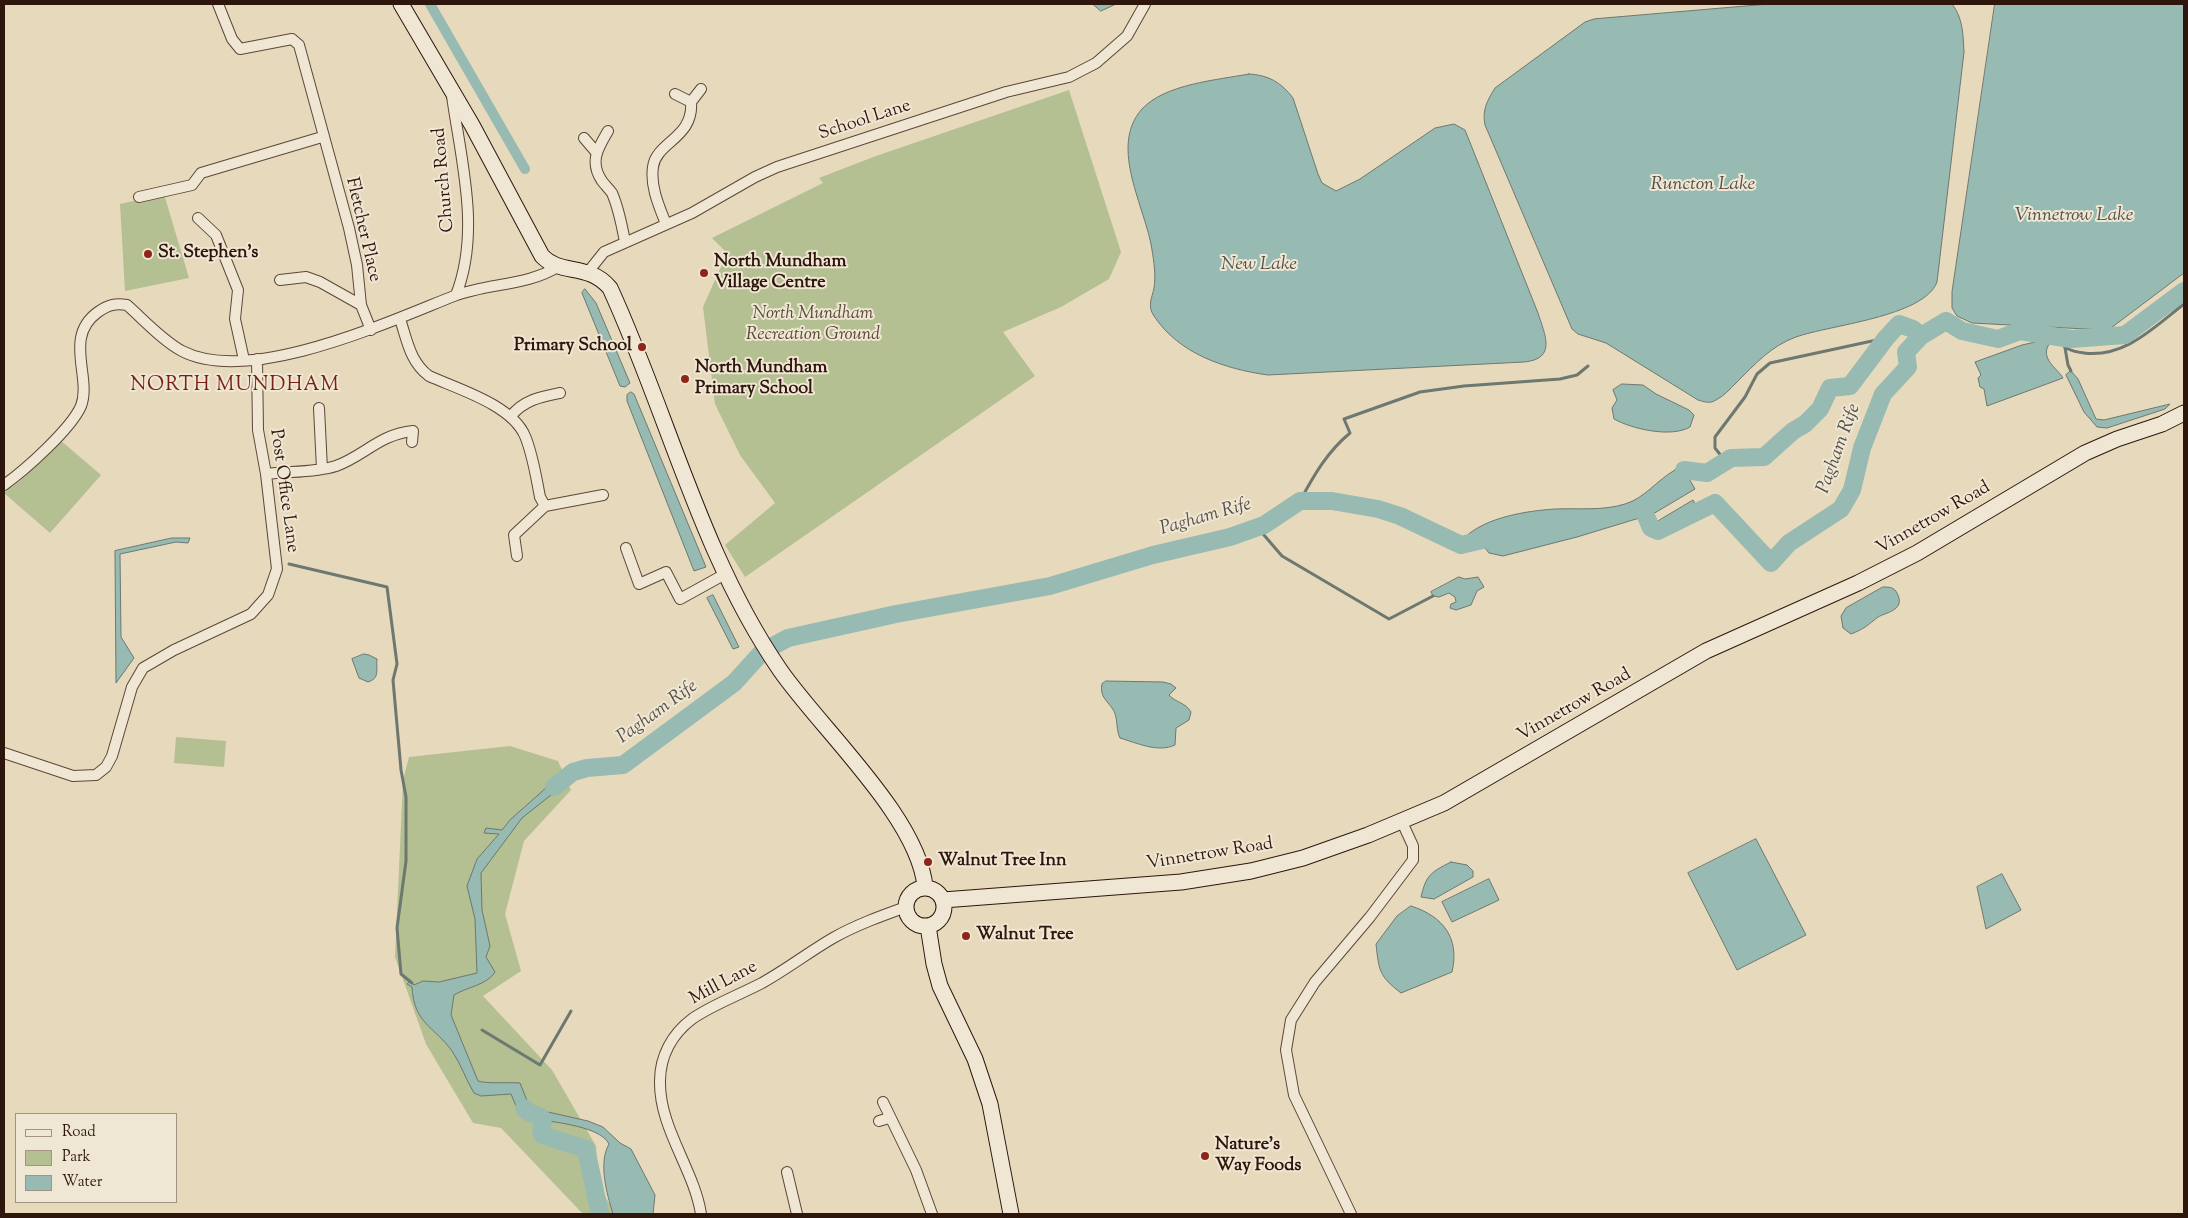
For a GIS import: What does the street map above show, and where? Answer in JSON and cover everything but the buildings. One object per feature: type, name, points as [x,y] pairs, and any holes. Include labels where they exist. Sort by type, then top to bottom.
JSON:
[{"type":"main road","points":[[401,4],[472,124],[538,250],[546,260],[560,266],[588,272],[599,278],[610,288],[625,320],[685,474],[750,620],[781,671],[865,776],[900,824],[920,864],[925,887]]},
{"type":"main road","name":"Vinnetrow Road","points":[[943,900],[1181,882],[1252,871],[1303,858],[1402,822],[1452,798],[1706,651],[1858,584],[1917,553],[2070,461],[2104,444],[2162,424],[2184,413]]},
{"type":"main road","points":[[925,887],[937,892],[943,900],[943,915],[939,920],[928,926],[922,926],[911,919],[906,908],[909,896],[914,891],[925,887]]},
{"type":"main road","points":[[928,926],[934,964],[940,986],[975,1059],[990,1104],[1011,1214]]},
{"type":"street","name":"Fletcher Place","points":[[218,4],[232,39],[240,49],[292,39],[299,45],[357,265],[361,305],[371,330]]},
{"type":"street","name":"School Lane","points":[[588,272],[604,252],[692,213],[777,167],[1006,92],[1069,77],[1096,63],[1127,36],[1145,4]]},
{"type":"street","points":[[666,224],[652,180],[653,165],[685,128],[690,118],[691,102],[701,89]]},
{"type":"street","name":"Church Road","points":[[451,90],[467,202],[466,263],[456,296]]},
{"type":"street","points":[[675,94],[691,102]]},
{"type":"street","points":[[608,131],[596,152],[595,164],[597,173],[611,192],[620,215],[625,242]]},
{"type":"street","points":[[139,197],[192,185],[201,172],[322,137]]},
{"type":"street","points":[[584,138],[596,152]]},
{"type":"street","points":[[198,218],[216,235],[238,290],[235,319],[244,360]]},
{"type":"street","points":[[4,486],[42,452],[77,413],[83,395],[80,345],[91,319],[106,307],[115,304],[126,305],[181,350],[205,360],[257,359],[287,354],[345,339],[456,296],[545,275],[560,266]]},
{"type":"street","points":[[280,280],[306,277],[320,282],[361,305]]},
{"type":"street","points":[[400,319],[410,352],[420,370],[429,376],[495,406],[511,416],[526,437],[540,497],[545,506]]},
{"type":"street","name":"Post Office Lane","points":[[4,753],[73,776],[96,775],[106,767],[112,756],[132,688],[143,668],[174,650],[250,614],[268,595],[277,569],[266,474],[258,430],[257,359]]},
{"type":"street","points":[[511,416],[517,409],[532,399],[560,393]]},
{"type":"street","points":[[319,408],[322,470]]},
{"type":"street","points":[[266,474],[322,470],[351,460],[367,448],[396,433],[413,431],[412,442]]},
{"type":"street","points":[[517,556],[514,536],[545,506],[603,494]]},
{"type":"street","points":[[626,548],[639,584],[666,572],[680,599],[727,572]]},
{"type":"street","points":[[1351,1214],[1294,1095],[1286,1050],[1291,1020],[1316,982],[1413,860],[1413,846],[1402,822]]},
{"type":"street","name":"Mill Lane","points":[[701,1214],[696,1192],[668,1123],[663,1103],[660,1082],[665,1050],[692,1019],[791,967],[832,939],[854,927],[906,908]]},
{"type":"street","points":[[883,1102],[884,1120],[916,1170],[932,1214]]},
{"type":"street","points":[[787,1172],[797,1214]]},
{"type":"green space","name":"North Mundham Recreation Ground","points":[[1069,90],[1121,252],[1109,279],[1061,307],[1003,332],[1035,376],[745,577],[725,545],[775,503],[740,455],[715,404],[703,307],[727,253],[712,238],[823,183],[819,178],[876,156]]},
{"type":"green space","points":[[164,194],[189,278],[125,291],[120,204]]},
{"type":"green space","points":[[60,440],[101,475],[50,533],[4,493],[20,481]]},
{"type":"green space","points":[[176,737],[226,741],[224,767],[174,763]]},
{"type":"green space","points":[[510,746],[558,761],[571,790],[524,841],[505,914],[521,971],[483,996],[552,1070],[596,1146],[599,1187],[616,1214],[583,1214],[501,1128],[473,1123],[426,1044],[395,957],[403,780],[409,757]]},
{"type":"water","points":[[1093,4],[1116,4],[1101,11]]},
{"type":"water","name":"Runcton Lake","points":[[1769,4],[1952,4],[1956,9],[1962,26],[1964,52],[1937,282],[1929,294],[1914,304],[1895,312],[1796,337],[1779,345],[1764,356],[1722,396],[1712,402],[1705,402],[1698,400],[1606,343],[1578,334],[1572,329],[1485,125],[1485,110],[1495,88],[1585,22],[1594,19]]},
{"type":"water","name":"Vinnetrow Lake","points":[[1995,4],[2184,4],[2184,273],[2111,328],[2104,330],[1972,323],[1957,316],[1952,308],[1952,292]]},
{"type":"water","name":"New Lake","points":[[1249,74],[1274,80],[1293,98],[1322,183],[1336,191],[1360,179],[1435,128],[1454,124],[1465,130],[1538,313],[1546,345],[1545,351],[1541,356],[1524,362],[1268,375],[1236,369],[1204,358],[1176,340],[1164,329],[1151,309],[1155,283],[1154,264],[1129,159],[1128,141],[1132,124],[1142,109],[1164,94],[1192,84]]},
{"type":"water","points":[[585,289],[596,303],[630,383],[625,387],[620,386],[582,293]]},
{"type":"water","points":[[2043,334],[2055,336],[2046,351],[2051,364],[2063,378],[1987,406],[1984,389],[1980,387],[1978,378],[1981,375],[1975,362],[2022,345],[2044,340]]},
{"type":"water","points":[[2071,371],[2078,379],[2096,419],[2104,420],[2170,404],[2165,409],[2107,428],[2097,427],[2084,412],[2066,375]]},
{"type":"water","points":[[1622,384],[1643,385],[1656,394],[1689,410],[1694,415],[1690,427],[1673,432],[1652,431],[1631,426],[1614,419],[1612,408],[1617,400],[1613,390]]},
{"type":"water","points":[[631,392],[634,394],[706,567],[694,571],[627,401],[627,395]]},
{"type":"water","points":[[1675,470],[1684,470],[1695,489],[1653,514],[1656,522],[1693,500],[1698,510],[1658,531],[1651,528],[1646,516],[1577,537],[1503,556],[1489,553],[1477,543],[1467,543],[1465,537],[1474,530],[1484,524],[1507,516],[1544,510],[1599,508],[1625,504],[1639,498]]},
{"type":"water","points":[[172,538],[190,538],[188,543],[176,542],[120,554],[121,637],[134,658],[116,683],[115,551]]},
{"type":"water","points":[[1459,577],[1465,579],[1478,577],[1484,587],[1477,591],[1471,605],[1456,610],[1450,608],[1451,604],[1456,602],[1455,597],[1449,593],[1439,597],[1433,596],[1431,592]]},
{"type":"water","points":[[1883,587],[1896,591],[1899,599],[1897,607],[1878,617],[1863,629],[1851,634],[1843,628],[1841,616],[1846,608]]},
{"type":"water","points":[[713,595],[739,647],[733,649],[707,598]]},
{"type":"water","points":[[364,654],[377,659],[376,676],[368,682],[359,678],[352,659]]},
{"type":"water","points":[[1106,681],[1163,682],[1171,684],[1176,688],[1169,695],[1186,706],[1191,712],[1189,720],[1176,728],[1175,745],[1155,748],[1120,738],[1114,711],[1105,699],[1101,688],[1102,684]]},
{"type":"water","points":[[569,768],[575,776],[522,818],[481,873],[482,910],[490,946],[486,957],[495,972],[482,983],[454,995],[451,1015],[478,1081],[520,1083],[530,1108],[588,1121],[603,1127],[620,1143],[631,1149],[655,1195],[653,1214],[613,1214],[606,1188],[604,1169],[604,1160],[609,1144],[604,1138],[584,1128],[525,1118],[518,1111],[511,1094],[481,1096],[474,1093],[452,1051],[421,1017],[414,999],[412,987],[407,984],[410,981],[414,985],[423,981],[439,982],[477,973],[475,919],[467,886],[477,859],[499,834],[484,833],[486,828],[502,830],[510,820]]},
{"type":"water","points":[[1756,839],[1806,935],[1737,970],[1688,873]]},
{"type":"water","points":[[1451,862],[1467,865],[1473,871],[1473,877],[1434,899],[1421,897],[1430,875]]},
{"type":"water","points":[[2002,874],[2021,910],[1986,929],[1977,887]]},
{"type":"water","points":[[1489,879],[1499,900],[1452,922],[1442,902]]},
{"type":"water","points":[[1411,906],[1422,910],[1440,922],[1451,939],[1454,960],[1452,972],[1401,993],[1388,982],[1381,972],[1376,944],[1397,916]]},
{"type":"waterway","points":[[430,4],[525,169]]},
{"type":"waterway","name":"Pagham Rife","points":[[1684,470],[1707,473],[1731,458],[1764,457],[1793,431],[1805,424],[1820,409],[1830,388],[1850,386],[1886,338],[1899,324],[1913,329],[1921,336],[1946,321],[1962,331],[1998,339],[2020,331],[2071,339],[2125,335],[2184,291]]},
{"type":"waterway","points":[[2055,336],[2064,346],[2074,351],[2084,353],[2113,351],[2138,339],[2184,304]]},
{"type":"waterway","name":"Pagham Rife","points":[[1643,509],[1651,528],[1658,531],[1715,503],[1771,563],[1789,543],[1841,509],[1852,490],[1862,448],[1883,394],[1908,367],[1906,352],[1921,336]]},
{"type":"waterway","points":[[1726,462],[1715,448],[1715,437],[1745,397],[1757,374],[1770,363],[1886,338]]},
{"type":"waterway","points":[[2065,348],[2071,371]]},
{"type":"waterway","points":[[1300,501],[1328,456],[1350,433],[1344,419],[1420,392],[1464,386],[1560,379],[1577,375],[1588,366]]},
{"type":"waterway","name":"Pagham Rife","points":[[773,646],[788,638],[896,614],[1050,586],[1153,555],[1230,537],[1264,525],[1300,501],[1332,501],[1378,509],[1400,516],[1461,545],[1495,537]]},
{"type":"waterway","points":[[1257,527],[1282,556],[1389,619],[1433,596]]},
{"type":"waterway","points":[[289,564],[387,587],[397,664],[393,680],[401,770],[406,797],[406,861],[397,928],[401,974],[412,983]]},
{"type":"waterway","name":"Pagham Rife","points":[[554,787],[573,772],[587,768],[623,765],[734,683],[763,651]]},
{"type":"waterway","points":[[482,1030],[540,1065],[571,1011]]},
{"type":"waterway","name":"Pagham Rife","points":[[524,1108],[530,1113],[541,1117],[543,1124],[542,1135],[586,1149],[600,1214]]},
{"type":"place","name":"St. Stephen's","points":[[148,254]]},
{"type":"place","name":"North Mundham Village Centre","points":[[704,273]]},
{"type":"place","name":"Primary School","points":[[642,347]]},
{"type":"place","name":"North Mundham Primary School","points":[[685,379]]},
{"type":"place","name":"Walnut Tree Inn","points":[[928,862]]},
{"type":"place","name":"Walnut Tree","points":[[966,936]]},
{"type":"place","name":"Nature’s Way Foods","points":[[1205,1156]]},
{"type":"district","name":"NORTH MUNDHAM","points":[[235,387]]}]
